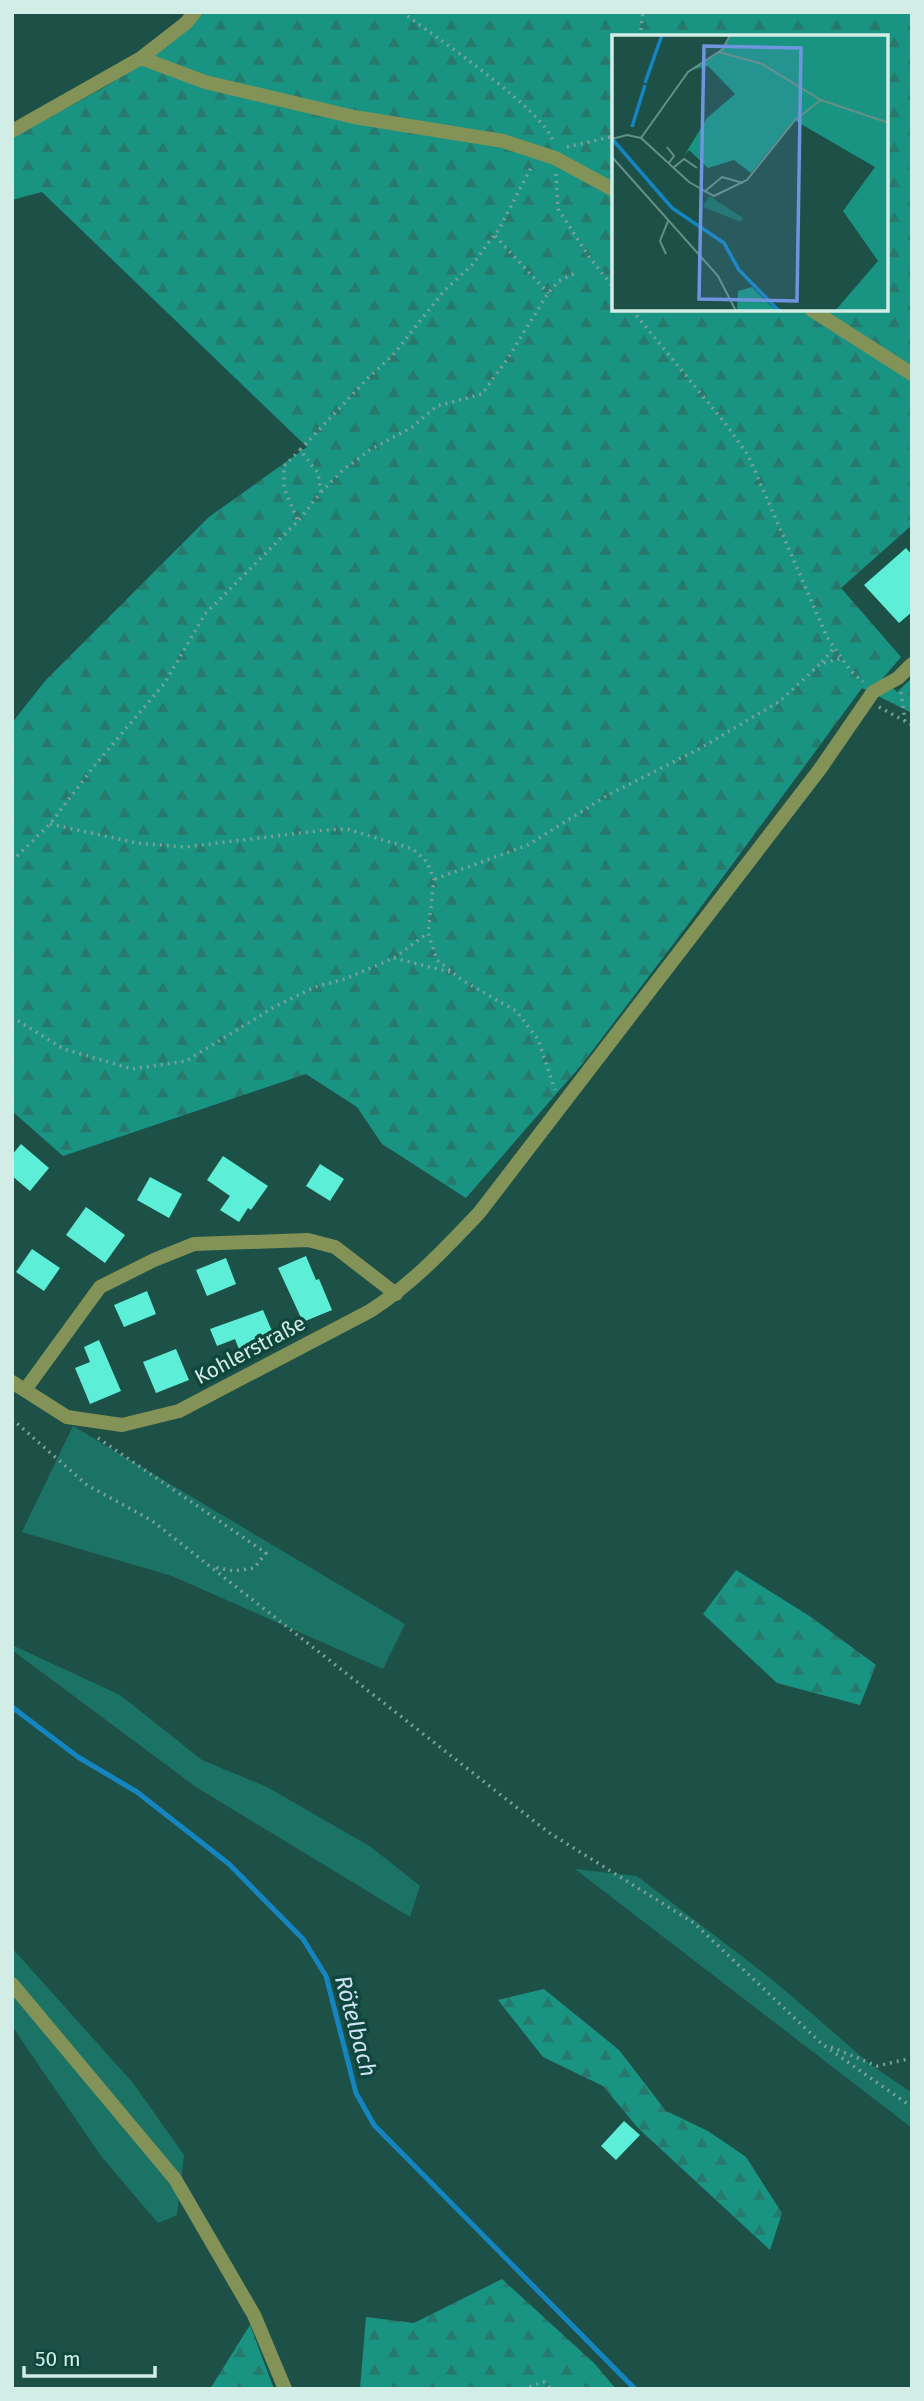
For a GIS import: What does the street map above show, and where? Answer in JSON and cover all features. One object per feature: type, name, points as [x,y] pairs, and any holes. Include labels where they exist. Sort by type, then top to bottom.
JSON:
[{"type":"street","points":[[12,131],[141,58],[186,23],[195,12]]},
{"type":"street","points":[[141,58],[205,82],[354,117],[503,141],[555,158],[612,189]]},
{"type":"street","points":[[815,312],[912,374]]},
{"type":"street","points":[[871,696],[898,678],[912,664]]},
{"type":"street","name":"Kohlerstraße","points":[[18,1386],[67,1417],[122,1425],[179,1411],[370,1311],[396,1294],[430,1264],[479,1213],[820,769],[871,696]]},
{"type":"street","points":[[18,1386],[100,1287],[194,1244],[307,1240],[335,1247],[396,1294]]},
{"type":"street","points":[[12,1984],[175,2179],[254,2315],[285,2389]]},
{"type":"path","points":[[402,12],[499,83],[552,136],[558,209],[590,258],[612,286]]},
{"type":"path","points":[[640,35],[643,12]]},
{"type":"path","points":[[555,158],[569,145],[612,136]]},
{"type":"path","points":[[298,521],[284,488],[284,466],[393,355],[444,291],[472,265],[494,236],[538,153]]},
{"type":"path","points":[[494,236],[516,256],[548,293]]},
{"type":"path","points":[[12,861],[50,824],[95,765],[164,684],[205,614],[298,521],[321,492],[343,470],[370,450],[412,427],[437,406],[482,394],[548,293],[559,281],[575,272]]},
{"type":"path","points":[[634,312],[748,455],[827,638],[871,696],[912,724]]},
{"type":"path","points":[[300,450],[317,473],[321,492]]},
{"type":"path","points":[[434,879],[528,845],[608,795],[699,749],[780,701],[834,648]]},
{"type":"path","points":[[820,664],[842,658]]},
{"type":"path","points":[[898,678],[905,721]]},
{"type":"path","points":[[50,824],[137,843],[185,847],[347,829],[413,849],[427,862],[434,879],[428,933],[437,960],[462,981],[516,1011],[538,1039],[559,1109]]},
{"type":"path","points":[[12,1017],[64,1049],[132,1069],[186,1061],[252,1019],[315,987],[345,979],[394,958],[428,933]]},
{"type":"path","points":[[394,958],[452,972]]},
{"type":"path","points":[[12,1419],[88,1485],[151,1520],[548,1832],[694,1923],[822,2044],[912,2107]]},
{"type":"path","points":[[89,1432],[266,1553],[254,1568],[234,1571],[210,1567]]},
{"type":"path","points":[[822,2044],[877,2066],[912,2058]]},
{"type":"path","points":[[523,2389],[544,2382],[551,2389]]},
{"type":"green space","points":[[201,12],[912,12],[912,525],[841,588],[901,657],[883,678],[897,692],[912,678],[912,713],[862,688],[583,1063],[466,1198],[382,1144],[357,1107],[306,1074],[63,1156],[12,1111],[12,723],[45,681],[209,517],[307,447],[42,192],[12,200],[12,137],[113,82],[162,49]]},
{"type":"green space","points":[[73,1426],[405,1624],[383,1669],[172,1576],[22,1532]]},
{"type":"green space","points":[[736,1570],[811,1617],[876,1665],[860,1705],[777,1683],[703,1614]]},
{"type":"green space","points":[[12,1645],[120,1695],[202,1760],[267,1787],[371,1847],[420,1886],[410,1917],[196,1787],[12,1650]]},
{"type":"green space","points":[[575,1869],[637,1876],[774,1981],[870,2064],[912,2093],[912,2128]]},
{"type":"green space","points":[[12,1948],[133,2083],[184,2155],[177,2215],[158,2223],[101,2156],[12,2026]]},
{"type":"green space","points":[[544,1989],[619,2050],[666,2111],[708,2131],[746,2157],[782,2213],[770,2250],[638,2128],[603,2086],[543,2057],[498,2000]]},
{"type":"green space","points":[[502,2279],[595,2364],[616,2389],[360,2389],[366,2317],[414,2323]]},
{"type":"green space","points":[[250,2325],[274,2389],[210,2389]]},
{"type":"building","points":[[906,548],[912,555],[912,612],[899,623],[864,585]]},
{"type":"building","points":[[21,1144],[49,1168],[30,1191],[12,1176],[12,1155]]},
{"type":"building","points":[[223,1156],[268,1186],[239,1222],[220,1210],[230,1196],[207,1180]]},
{"type":"building","points":[[320,1164],[344,1179],[330,1201],[306,1186]]},
{"type":"building","points":[[150,1177],[182,1194],[169,1218],[137,1200]]},
{"type":"building","points":[[86,1207],[125,1235],[105,1263],[66,1235]]},
{"type":"building","points":[[32,1249],[60,1268],[44,1291],[16,1272]]},
{"type":"building","points":[[306,1256],[332,1310],[303,1322],[278,1268]]},
{"type":"building","points":[[226,1258],[236,1284],[207,1296],[196,1270]]},
{"type":"building","points":[[147,1291],[156,1314],[124,1327],[114,1305]]},
{"type":"building","points":[[263,1310],[275,1338],[240,1352],[235,1339],[217,1346],[210,1329]]},
{"type":"building","points":[[99,1340],[121,1391],[90,1404],[75,1368],[90,1362],[84,1347]]},
{"type":"building","points":[[176,1349],[189,1380],[156,1393],[143,1362]]},
{"type":"building","points":[[624,2121],[640,2135],[616,2160],[601,2146]]},
{"type":"waterway","name":"Rötelbach","points":[[12,1707],[78,1757],[137,1792],[229,1864],[303,1939],[326,1976],[356,2093],[374,2125],[635,2389]]}]
